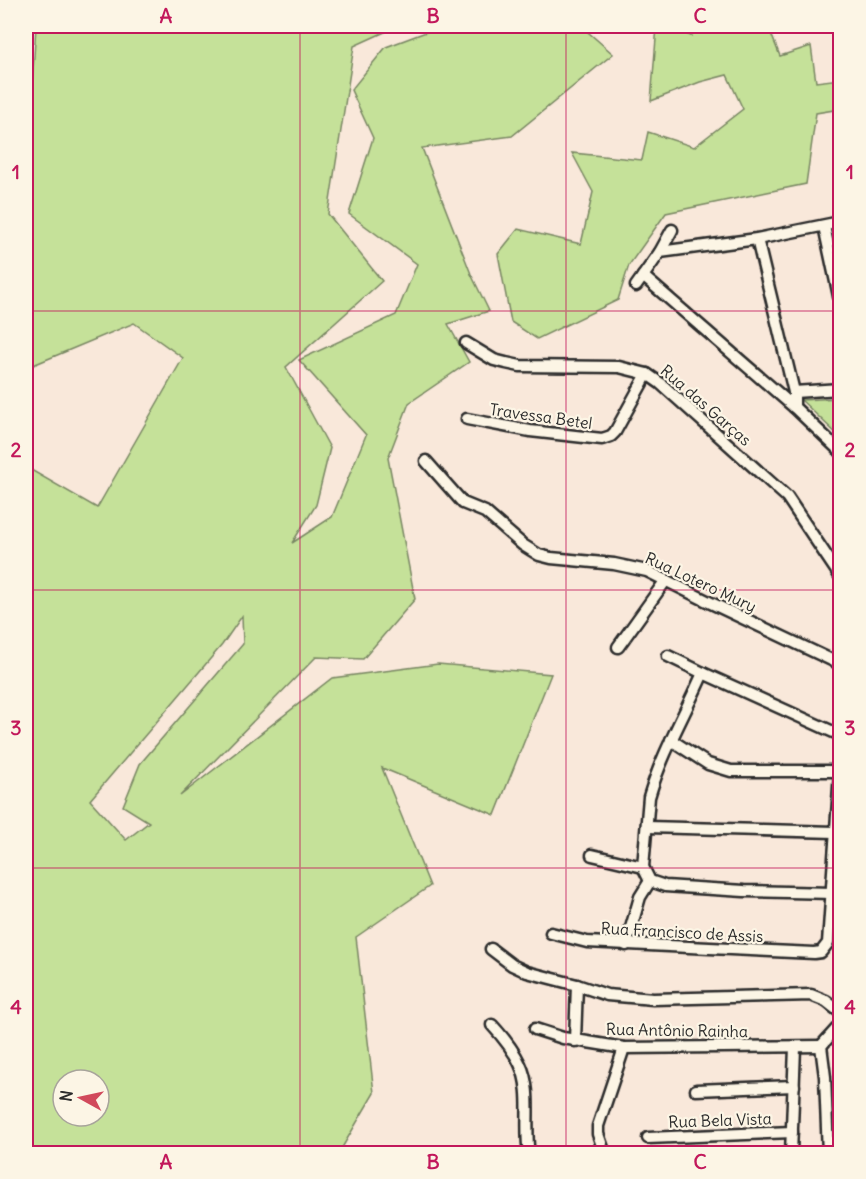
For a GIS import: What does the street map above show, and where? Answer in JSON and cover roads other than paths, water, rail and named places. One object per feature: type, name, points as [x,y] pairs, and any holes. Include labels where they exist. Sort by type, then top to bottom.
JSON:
[{"type":"street","points":[[660,252],[757,239],[840,222]]},
{"type":"street","points":[[824,226],[840,301]]},
{"type":"street","points":[[636,286],[660,252],[672,230]]},
{"type":"street","points":[[757,239],[794,392],[794,407]]},
{"type":"street","points":[[643,276],[794,407],[840,451]]},
{"type":"street","name":"Rua das Garças","points":[[466,343],[494,360],[520,366],[619,367],[647,374],[787,496],[840,576]]},
{"type":"street","name":"Travessa Betel","points":[[467,418],[530,431],[602,439],[615,432],[647,374]]},
{"type":"street","points":[[794,392],[840,389]]},
{"type":"street","name":"Rua Lotero Mury","points":[[426,461],[459,500],[485,512],[523,545],[539,555],[631,566],[666,580],[840,664]]},
{"type":"street","points":[[618,647],[666,580]]},
{"type":"street","points":[[668,656],[840,735]]},
{"type":"street","points":[[671,740],[708,764],[731,771],[840,772],[833,893],[687,888],[665,886],[650,881],[643,867],[649,797],[671,740],[703,673]]},
{"type":"street","points":[[648,827],[835,832]]},
{"type":"street","points":[[592,855],[643,867]]},
{"type":"street","points":[[626,945],[640,897],[650,881]]},
{"type":"street","name":"Rua Francisco de Assis","points":[[550,933],[587,942],[626,945],[814,953],[821,952],[828,943],[833,893]]},
{"type":"street","points":[[491,949],[512,965],[527,972],[577,985],[607,996],[653,999],[811,995],[826,1000],[840,1012]]},
{"type":"street","points":[[575,1041],[577,985]]},
{"type":"street","points":[[492,1025],[512,1049],[525,1079],[529,1154]]},
{"type":"street","name":"Rua Antônio Rainha","points":[[535,1029],[575,1041],[624,1048],[821,1046]]},
{"type":"street","points":[[828,1154],[825,1077],[821,1046],[839,1029]]},
{"type":"street","points":[[792,1154],[795,1047]]},
{"type":"street","points":[[605,1154],[598,1134],[598,1126],[624,1048]]},
{"type":"street","points":[[696,1090],[794,1086]]},
{"type":"street","name":"Rua Bela Vista","points":[[648,1138],[792,1132]]}]
